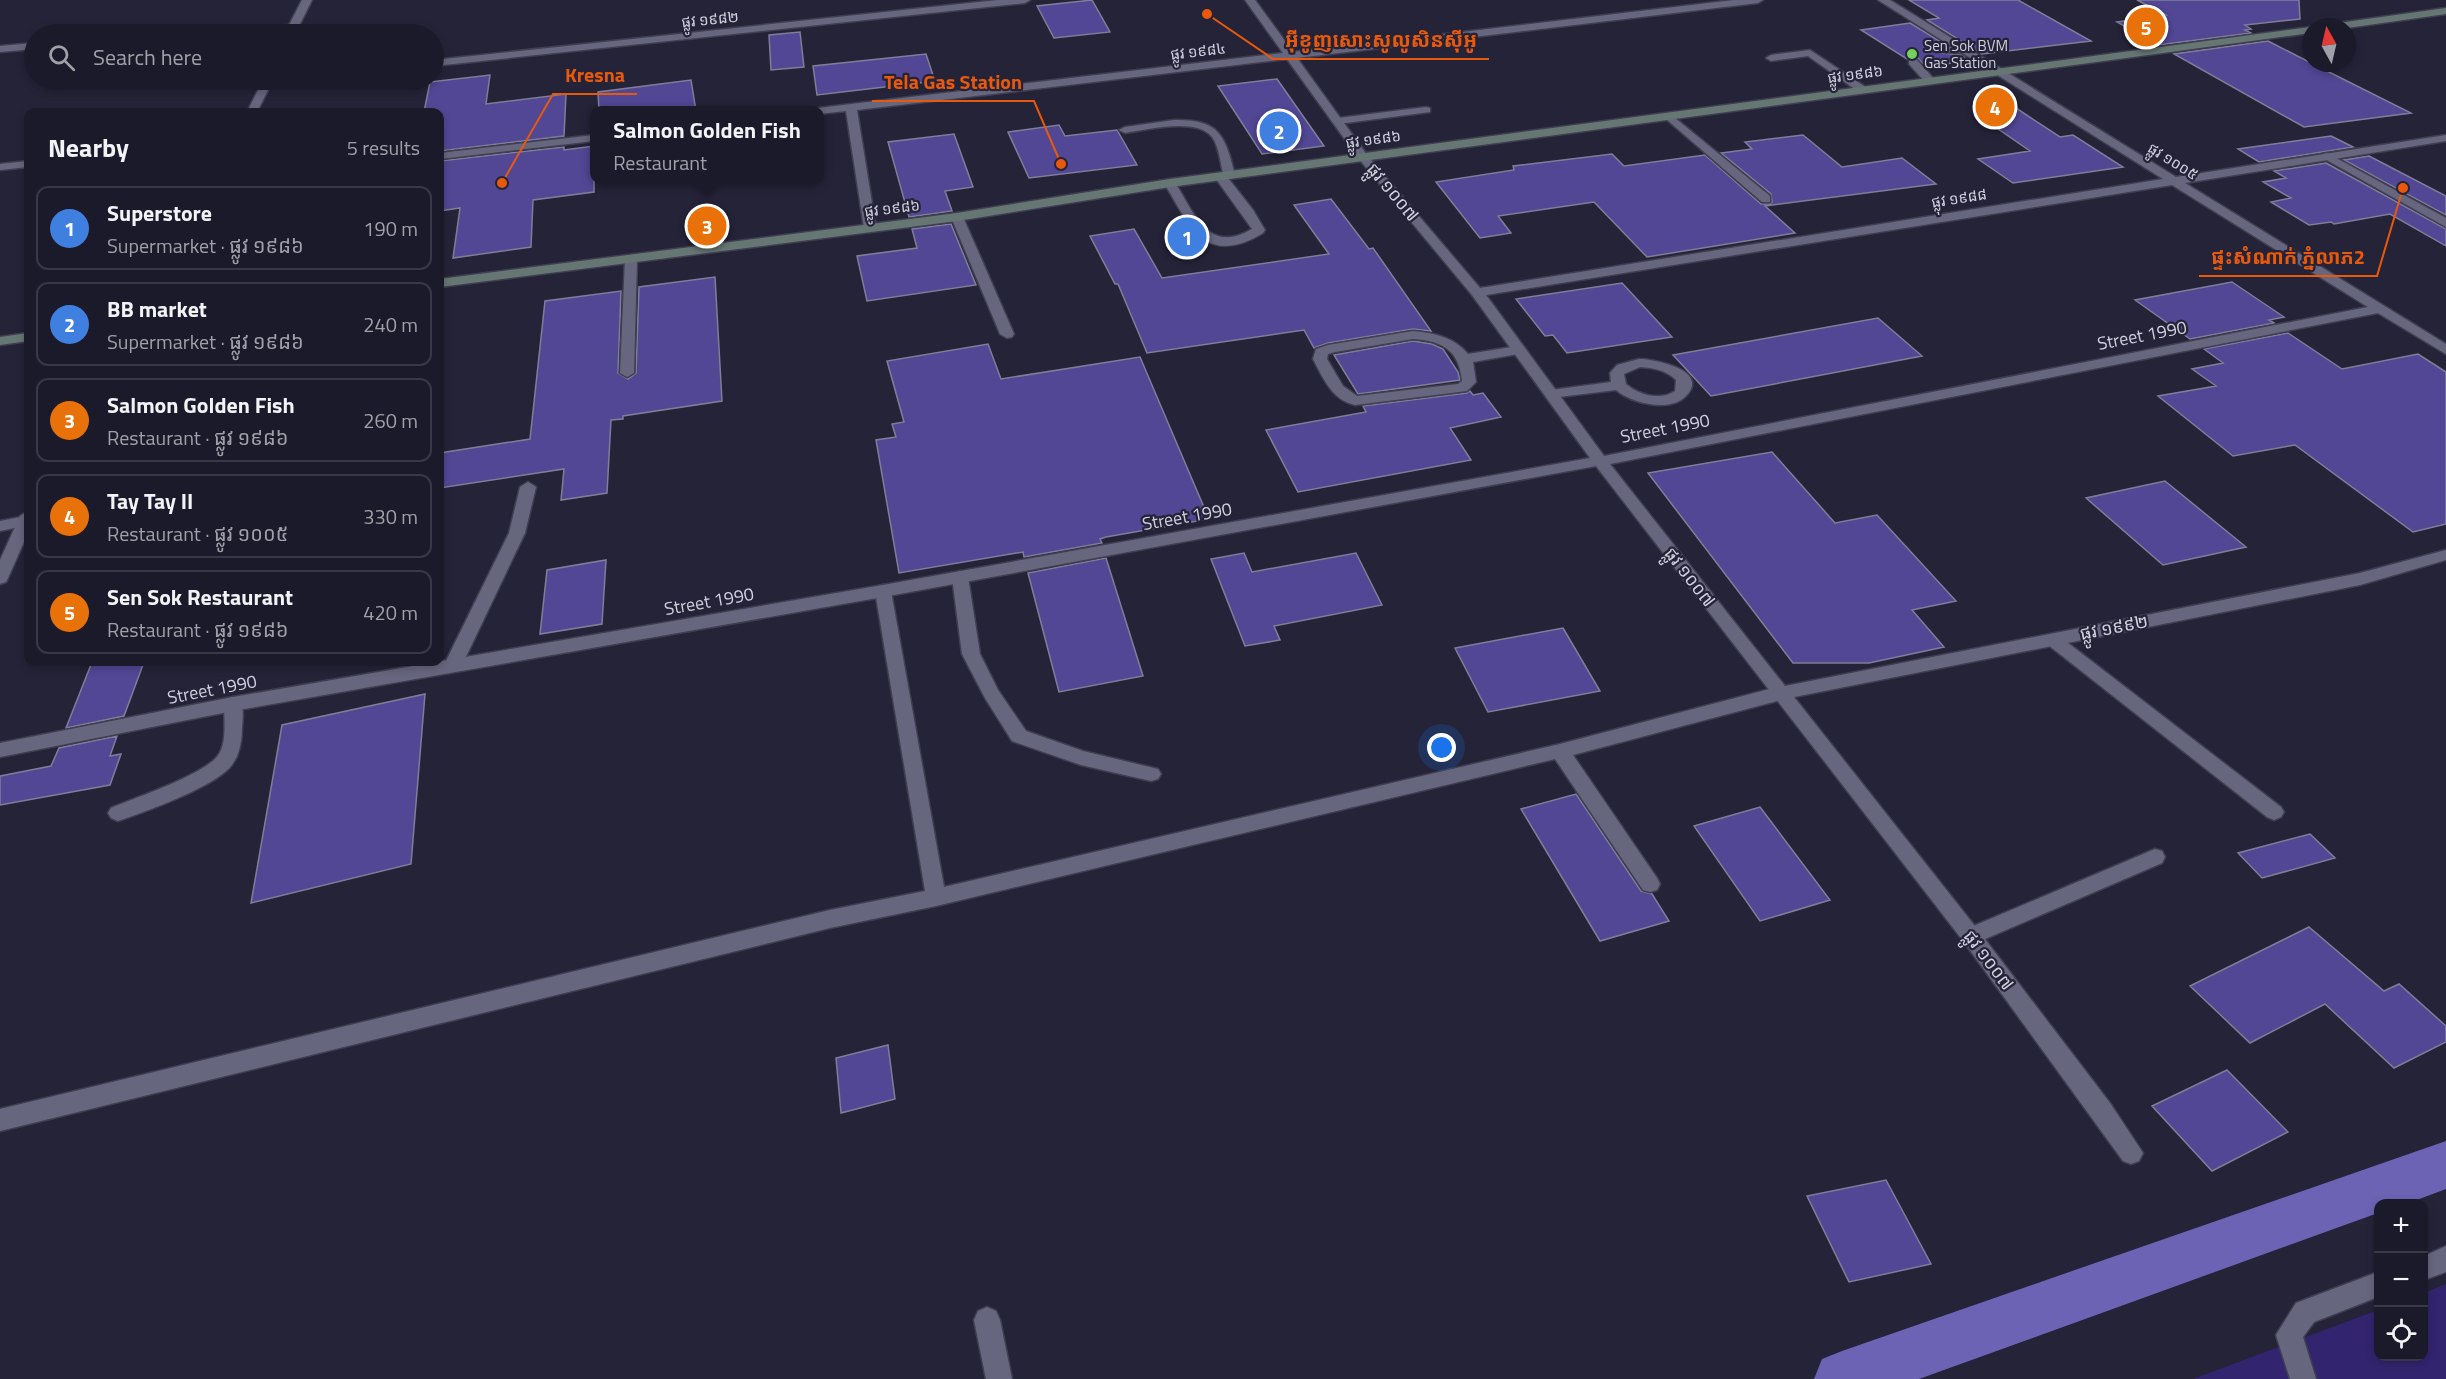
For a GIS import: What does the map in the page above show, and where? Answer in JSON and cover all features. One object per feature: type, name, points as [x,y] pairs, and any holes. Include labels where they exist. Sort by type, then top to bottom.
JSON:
[{"type":"main road","points":[[2356,24],[2446,12]]},
{"type":"main road","name":"ផ្លូវ ១៩៨៦","points":[[444,282],[870,228],[1170,183],[2302,31]]},
{"type":"main road","points":[[0,341],[24,338]]},
{"type":"street","points":[[295,24],[307,0]]},
{"type":"street","name":"ផ្លូវ ១៩៨២","points":[[444,62],[1025,0]]},
{"type":"street","name":"ផ្លូវ ១០០៧","points":[[1250,0],[1364,157],[1477,292],[1600,461],[1971,936],[2131,1153]]},
{"type":"street","name":"ផ្លូវ ១៩៨៤","points":[[824,110],[1758,0]]},
{"type":"street","name":"ផ្លូវ ១០០៥","points":[[1883,0],[2446,350]]},
{"type":"street","points":[[0,49],[24,47]]},
{"type":"street","points":[[1948,50],[1964,50]]},
{"type":"street","points":[[1771,58],[1810,53],[1863,90]]},
{"type":"street","points":[[1913,62],[1930,81]]},
{"type":"street","points":[[254,108],[262,90]]},
{"type":"street","points":[[851,107],[870,228]]},
{"type":"street","points":[[1338,121],[1426,110]]},
{"type":"street","points":[[1669,116],[1766,199]]},
{"type":"street","points":[[1125,130],[1178,123],[1202,125],[1216,135],[1225,176],[1259,230],[1246,239],[1227,241],[1201,233],[1170,183]]},
{"type":"street","points":[[444,156],[590,138]]},
{"type":"street","name":"ផ្លុវ ១៩៨៨","points":[[1477,292],[2446,138]]},
{"type":"street","points":[[2327,156],[2446,223]]},
{"type":"street","points":[[0,167],[24,164]]},
{"type":"street","points":[[957,216],[1007,334]]},
{"type":"street","points":[[627,373],[631,259]]},
{"type":"street","name":"Street 1990","points":[[0,750],[234,704],[883,591],[1600,461],[2379,309]]},
{"type":"street","points":[[1413,335],[1433,336],[1452,345],[1465,359],[1468,382],[1462,388],[1355,401],[1344,397],[1333,385],[1320,358],[1321,352],[1333,348],[1413,335]]},
{"type":"street","points":[[1465,359],[1518,350]]},
{"type":"street","points":[[1551,394],[1618,385]]},
{"type":"street","points":[[453,665],[517,533],[528,487]]},
{"type":"street","points":[[0,525],[24,520]]},
{"type":"street","points":[[0,578],[24,526]]},
{"type":"street","name":"ផ្លូវ ១៩៩២","points":[[0,1120],[819,922],[936,897],[1560,751],[1781,693],[2360,579],[2446,555]]},
{"type":"street","points":[[960,577],[971,654],[991,693],[1019,736],[1081,758],[1150,774]]},
{"type":"street","points":[[883,591],[936,897]]},
{"type":"street","points":[[2053,640],[2274,812]]},
{"type":"street","points":[[118,813],[194,781],[225,762],[233,739],[234,704]]},
{"type":"street","points":[[1560,751],[1650,884]]},
{"type":"street","points":[[1971,936],[2155,857]]},
{"type":"street","points":[[2428,1266],[2446,1259]]},
{"type":"street","points":[[2303,1379],[2289,1335],[2306,1312],[2374,1287]]},
{"type":"street","points":[[987,1320],[999,1379]]},
{"type":"shaded area","points":[[2446,1284],[2446,1379],[2193,1379],[2374,1311],[2374,1361],[2428,1361],[2428,1291]]},
{"type":"building","points":[[1092,0],[1110,32],[1054,38],[1037,6]]},
{"type":"building","points":[[1909,0],[2018,0],[2091,41],[1982,54],[1927,20],[1939,18]]},
{"type":"building","points":[[2137,0],[2299,0],[2300,19],[2245,25],[2251,29],[2245,30],[2251,33],[2158,45],[2117,22],[2166,15]]},
{"type":"building","points":[[1910,23],[1946,45],[1941,49],[1942,53],[1962,55],[1964,57],[1960,57],[1966,61],[1926,67],[1918,58],[1907,59],[1861,30]]},
{"type":"building","points":[[800,32],[804,67],[771,70],[769,35]]},
{"type":"building","points":[[2268,41],[2302,58],[2302,72],[2330,72],[2411,113],[2304,127],[2174,54]]},
{"type":"building","points":[[926,54],[935,81],[817,95],[813,66]]},
{"type":"building","points":[[490,75],[486,104],[566,94],[564,136],[444,151],[444,108],[425,108],[428,90],[444,90],[444,80]]},
{"type":"building","points":[[1277,79],[1324,146],[1262,154],[1218,86]]},
{"type":"building","points":[[691,80],[695,106],[599,106],[598,92]]},
{"type":"building","points":[[2016,108],[2060,137],[2073,135],[2123,167],[2013,183],[1978,159],[2030,151],[1975,113]]},
{"type":"building","points":[[1059,125],[1065,136],[1117,130],[1137,165],[1029,178],[1008,132]]},
{"type":"building","points":[[954,134],[973,187],[945,191],[952,211],[909,217],[888,142]]},
{"type":"building","points":[[1803,135],[1842,167],[1902,158],[1936,184],[1765,206],[1795,233],[1647,257],[1594,202],[1498,216],[1511,233],[1480,238],[1436,182],[1514,170],[1513,166],[1612,154],[1624,166],[1705,155],[1761,204],[1770,204],[1771,194],[1721,153],[1752,149],[1745,142]]},
{"type":"building","points":[[2331,136],[2353,147],[2259,162],[2238,149]]},
{"type":"building","points":[[564,147],[564,150],[590,147],[590,184],[594,184],[594,192],[533,200],[531,247],[453,258],[460,208],[444,210],[444,161]]},
{"type":"building","points":[[2369,156],[2446,196],[2446,215],[2344,160]]},
{"type":"building","points":[[2326,163],[2446,229],[2446,246],[2390,214],[2334,224],[2331,222],[2309,225],[2271,202],[2291,198],[2263,182],[2286,178],[2274,171]]},
{"type":"building","points":[[1331,199],[1369,249],[1373,248],[1431,331],[1413,329],[1328,343],[1314,348],[1304,330],[1147,353],[1118,284],[1115,284],[1090,236],[1134,229],[1162,278],[1329,254],[1294,205]]},
{"type":"building","points":[[951,224],[976,285],[867,301],[857,256],[917,248],[912,229]]},
{"type":"building","points":[[715,277],[722,401],[623,416],[623,419],[611,420],[607,493],[561,500],[564,469],[444,487],[444,452],[530,439],[545,301],[621,291],[618,373],[628,379],[636,373],[639,287]]},
{"type":"building","points":[[2232,282],[2284,317],[2269,320],[2274,323],[2190,339],[2135,300]]},
{"type":"building","points":[[1622,283],[1672,337],[1567,353],[1553,335],[1545,336],[1516,299]]},
{"type":"building","points":[[1878,318],[1922,356],[1711,396],[1673,355]]},
{"type":"building","points":[[2288,333],[2342,369],[2418,354],[2446,372],[2446,524],[2413,532],[2295,445],[2233,456],[2158,396],[2216,386],[2192,369],[2223,363],[2204,349]]},
{"type":"building","points":[[1413,341],[1432,344],[1443,349],[1458,372],[1460,380],[1358,394],[1334,355]]},
{"type":"building","points":[[988,344],[1001,379],[1140,357],[1209,519],[1106,537],[1100,539],[1102,543],[1024,557],[1023,552],[899,573],[876,440],[896,437],[892,424],[904,422],[887,361]]},
{"type":"building","points":[[1470,391],[1473,395],[1483,393],[1501,417],[1450,428],[1471,460],[1298,492],[1266,430],[1366,412],[1363,406]]},
{"type":"building","points":[[1772,452],[1835,523],[1877,515],[1956,601],[1912,610],[1944,647],[1869,663],[1793,663],[1648,473]]},
{"type":"building","points":[[2165,481],[2246,547],[2163,565],[2086,498]]},
{"type":"building","points":[[1244,553],[1252,572],[1356,553],[1382,605],[1274,626],[1280,640],[1245,646],[1211,559]]},
{"type":"building","points":[[1106,558],[1143,676],[1059,692],[1028,573]]},
{"type":"building","points":[[606,560],[602,624],[540,634],[547,570]]},
{"type":"building","points":[[1563,628],[1600,691],[1488,712],[1455,648]]},
{"type":"building","points":[[90,666],[143,666],[124,716],[66,728]]},
{"type":"building","points":[[425,694],[411,864],[251,903],[282,725]]},
{"type":"building","points":[[117,736],[110,756],[121,754],[110,785],[0,805],[0,776],[51,766],[59,748]]},
{"type":"building","points":[[1576,794],[1641,891],[1652,894],[1669,921],[1600,941],[1521,809]]},
{"type":"building","points":[[1760,807],[1830,900],[1760,921],[1694,826]]},
{"type":"building","points":[[2310,834],[2335,858],[2262,878],[2238,853]]},
{"type":"building","points":[[2309,927],[2384,991],[2399,984],[2446,1026],[2446,1042],[2394,1068],[2325,1004],[2250,1043],[2190,986]]},
{"type":"building","points":[[888,1045],[895,1099],[841,1113],[836,1058]]},
{"type":"building","points":[[2227,1070],[2288,1132],[2212,1171],[2152,1106]]},
{"type":"building","points":[[1886,1180],[1931,1264],[1849,1282],[1807,1196]]},
{"type":"waterway","points":[[1842,1379],[2446,1165]]},
{"type":"place","name":"អ៊ីខូញសោះសូលូសិនស៊ីអូ","points":[[1207,14]]},
{"type":"place","name":"Sen Sok Restaurant","points":[[2146,27]]},
{"type":"place","name":"Sen Sok BVM Gas Station","points":[[1912,54]]},
{"type":"place","name":"Tay Tay II","points":[[1995,107]]},
{"type":"place","name":"BB market","points":[[1279,131]]},
{"type":"place","name":"Tela Gas Station","points":[[1061,164]]},
{"type":"place","name":"Kresna","points":[[502,183]]},
{"type":"place","name":"ផ្ទះសំណាក់ ភ្នំលាភ2","points":[[2403,188]]},
{"type":"place","name":"Salmon Golden Fish","points":[[707,226]]},
{"type":"place","name":"Superstore","points":[[1187,237]]}]
